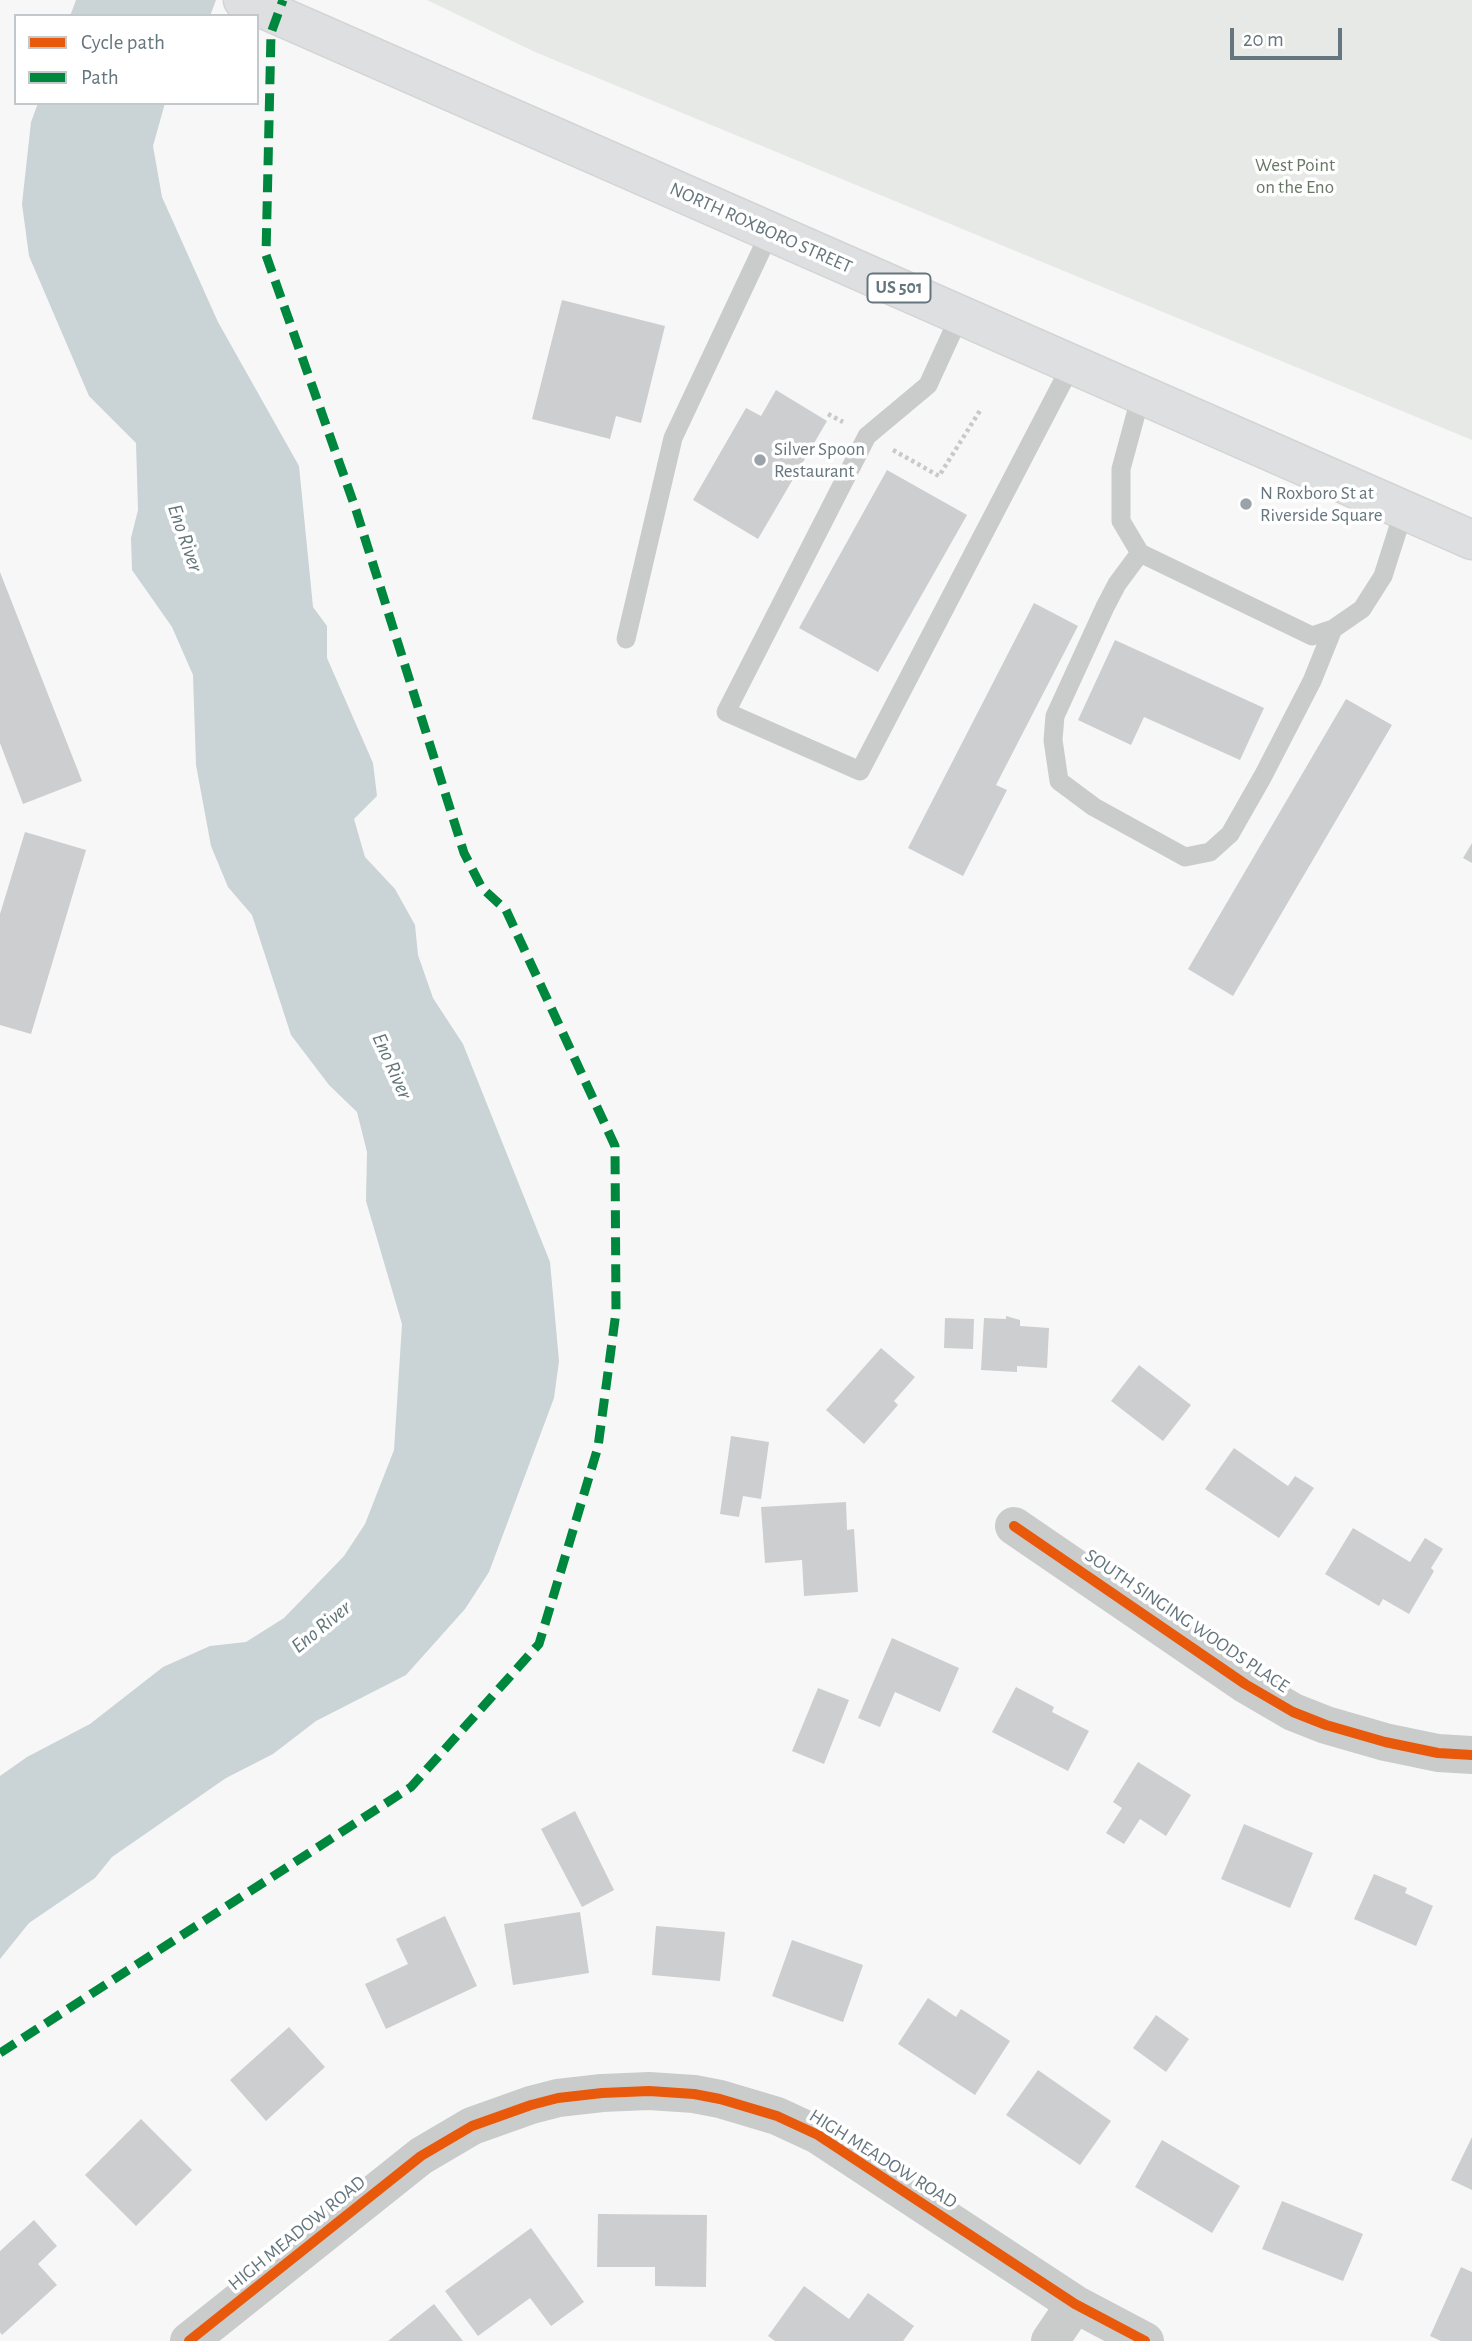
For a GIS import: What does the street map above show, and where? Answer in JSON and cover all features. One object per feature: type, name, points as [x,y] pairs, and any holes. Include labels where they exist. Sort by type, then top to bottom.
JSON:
[{"type":"highway","name":"NORTH ROXBORO STREET","points":[[243,0],[1472,540]]},
{"type":"street","name":"SOUTH SINGING WOODS PLACE","points":[[1014,1526],[1245,1684],[1293,1712],[1326,1725],[1385,1742],[1438,1753],[1472,1755]]},
{"type":"street","name":"HIGH MEADOW ROAD","points":[[189,2341],[421,2156],[472,2126],[558,2098],[649,2091],[720,2099],[788,2121],[818,2135],[1075,2304],[1144,2341]]},
{"type":"street","points":[[1050,2341],[1075,2304]]},
{"type":"lane","points":[[626,639],[673,438],[770,232]]},
{"type":"lane","points":[[960,315],[928,385],[867,436],[726,712],[860,771],[1072,364]]},
{"type":"lane","points":[[1141,395],[1121,469],[1121,521],[1140,553],[1312,636],[1333,629],[1362,609],[1383,576],[1404,510]]},
{"type":"lane","points":[[1140,553],[1117,584],[1105,607],[1055,716],[1053,740],[1059,781],[1094,807],[1185,857],[1210,852],[1230,834],[1312,681],[1333,629]]},
{"type":"path","points":[[828,414],[939,476],[981,409]]},
{"type":"green space","name":"West Point on the Eno","points":[[427,0],[1472,0],[1472,440],[535,52]]},
{"type":"water","points":[[76,0],[216,0],[211,14],[71,14]]},
{"type":"water","name":"Eno River","points":[[37,105],[164,105],[153,146],[162,197],[218,322],[299,466],[313,607],[327,626],[327,658],[373,763],[377,796],[354,819],[365,857],[395,889],[415,925],[418,955],[433,998],[463,1044],[550,1262],[559,1361],[554,1398],[489,1572],[465,1609],[406,1675],[316,1721],[273,1754],[226,1778],[112,1857],[95,1878],[29,1923],[0,1959],[0,1776],[27,1757],[90,1724],[163,1667],[210,1646],[246,1642],[284,1618],[344,1556],[365,1524],[394,1450],[402,1324],[366,1201],[367,1152],[357,1112],[329,1085],[291,1035],[252,915],[228,887],[211,846],[196,765],[193,675],[172,627],[132,570],[131,538],[138,510],[136,443],[89,396],[29,256],[22,204],[31,122]]},
{"type":"building","points":[[562,300],[665,326],[641,423],[616,416],[610,439],[532,419]]},
{"type":"building","name":"Silver Spoon Restaurant","points":[[776,390],[827,421],[758,539],[693,500],[746,408],[761,416]]},
{"type":"building","points":[[887,470],[967,515],[878,672],[799,628]]},
{"type":"building","points":[[0,572],[82,781],[23,804],[0,743]]},
{"type":"building","points":[[1034,603],[1078,626],[996,785],[1007,790],[963,876],[908,848]]},
{"type":"building","points":[[1115,640],[1264,708],[1240,760],[1144,717],[1131,745],[1078,720]]},
{"type":"building","points":[[1346,699],[1392,725],[1233,996],[1188,969]]},
{"type":"building","points":[[25,832],[86,850],[31,1034],[0,1025],[0,914]]},
{"type":"building","points":[[1472,843],[1472,863],[1463,858]]},
{"type":"building","points":[[1006,1316],[1020,1320],[1020,1326],[1049,1328],[1047,1368],[1017,1366],[1017,1372],[981,1370],[984,1318],[1006,1319]]},
{"type":"building","points":[[945,1318],[974,1319],[973,1349],[944,1348]]},
{"type":"building","points":[[881,1348],[915,1377],[894,1401],[898,1405],[864,1444],[826,1410]]},
{"type":"building","points":[[1139,1365],[1191,1405],[1163,1441],[1111,1401]]},
{"type":"building","points":[[731,1436],[769,1442],[761,1499],[743,1496],[739,1517],[720,1514]]},
{"type":"building","points":[[1234,1448],[1288,1486],[1295,1476],[1314,1488],[1279,1538],[1205,1489]]},
{"type":"building","points":[[846,1502],[847,1530],[854,1529],[858,1592],[804,1596],[802,1560],[765,1563],[761,1507]]},
{"type":"building","points":[[1353,1528],[1410,1562],[1425,1538],[1443,1549],[1431,1568],[1434,1571],[1409,1614],[1383,1599],[1379,1606],[1325,1574]]},
{"type":"building","points":[[892,1638],[959,1668],[940,1712],[895,1692],[880,1727],[858,1718]]},
{"type":"building","points":[[1016,1687],[1054,1707],[1052,1712],[1089,1731],[1068,1771],[992,1732]]},
{"type":"building","points":[[818,1688],[849,1700],[824,1764],[792,1751]]},
{"type":"building","points":[[1138,1762],[1191,1795],[1166,1836],[1140,1819],[1124,1844],[1106,1833],[1122,1808],[1113,1802]]},
{"type":"building","points":[[575,1811],[614,1890],[582,1907],[541,1829]]},
{"type":"building","points":[[1244,1824],[1313,1853],[1290,1908],[1221,1879]]},
{"type":"building","points":[[1374,1874],[1407,1888],[1405,1893],[1433,1906],[1416,1946],[1354,1919]]},
{"type":"building","points":[[580,1912],[589,1973],[513,1985],[504,1924]]},
{"type":"building","points":[[445,1916],[477,1986],[386,2029],[365,1984],[408,1964],[396,1939]]},
{"type":"building","points":[[656,1926],[725,1932],[720,1981],[652,1975]]},
{"type":"building","points":[[792,1940],[863,1965],[843,2022],[772,1996]]},
{"type":"building","points":[[928,1998],[956,2017],[961,2009],[1010,2041],[975,2095],[898,2044]]},
{"type":"building","points":[[1156,2015],[1189,2039],[1166,2072],[1133,2048]]},
{"type":"building","points":[[289,2027],[325,2067],[266,2121],[230,2080]]},
{"type":"building","points":[[1038,2070],[1111,2121],[1080,2165],[1006,2115]]},
{"type":"building","points":[[141,2119],[192,2170],[136,2226],[85,2175]]},
{"type":"building","points":[[1472,2137],[1472,2190],[1451,2180]]},
{"type":"building","points":[[1162,2140],[1240,2186],[1212,2233],[1135,2187]]},
{"type":"building","points":[[1282,2201],[1363,2234],[1343,2281],[1262,2249]]},
{"type":"building","points":[[598,2214],[707,2215],[706,2287],[655,2286],[655,2267],[597,2267]]},
{"type":"building","points":[[34,2220],[57,2246],[38,2264],[57,2285],[2,2335],[0,2251]]},
{"type":"building","points":[[531,2228],[584,2302],[551,2326],[530,2298],[478,2336],[445,2291]]},
{"type":"building","points":[[1461,2267],[1472,2272],[1472,2341],[1441,2341],[1430,2336]]},
{"type":"building","points":[[804,2286],[849,2319],[868,2293],[914,2326],[903,2341],[775,2341],[768,2336]]},
{"type":"building","points":[[434,2304],[463,2341],[388,2341]]},
{"type":"marked path","points":[[0,2053],[411,1787],[539,1644],[598,1447],[616,1312],[615,1146],[506,910],[482,888],[464,853],[356,510],[266,255],[271,33],[283,0]]},
{"type":"cycle path","points":[[1014,1526],[1245,1684],[1293,1712],[1326,1725],[1385,1742],[1438,1753],[1472,1755]]},
{"type":"cycle path","points":[[189,2341],[421,2156],[472,2126],[558,2098],[649,2091],[720,2099],[777,2116],[818,2135],[1075,2304],[1145,2341]]},
{"type":"place","name":"Silver Spoon Restaurant","points":[[760,460]]},
{"type":"place","name":"N Roxboro St at Riverside Square","points":[[1246,504]]}]
